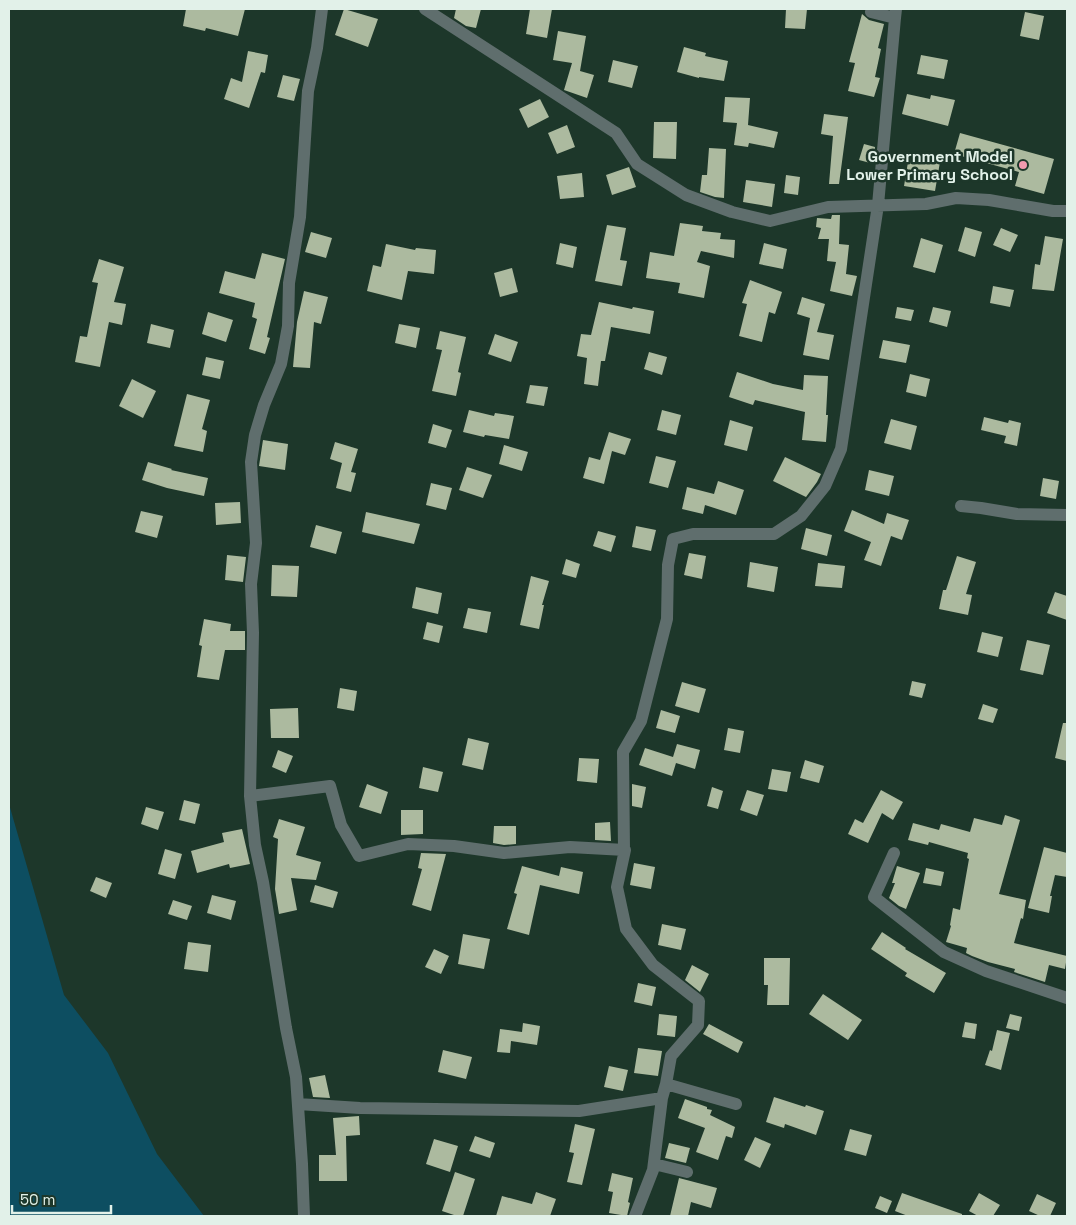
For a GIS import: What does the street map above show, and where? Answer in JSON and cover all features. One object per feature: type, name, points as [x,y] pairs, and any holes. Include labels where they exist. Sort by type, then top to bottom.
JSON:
[{"type":"street","points":[[304,1216],[296,1077],[255,845],[250,796],[252,584],[256,543],[251,462],[255,435],[264,406],[281,364],[288,326],[289,283],[300,217],[308,91],[317,48],[322,9]]},
{"type":"street","points":[[425,9],[616,133],[637,164],[686,194],[702,202],[732,212],[770,221],[828,207],[926,204],[956,198],[989,200],[1067,211]]},
{"type":"street","points":[[636,1216],[654,1164],[662,1098],[671,1056],[698,1025],[699,1001],[653,966],[626,930],[617,887],[624,850],[623,752],[641,721],[667,618],[668,565],[672,540],[693,534],[774,534],[801,516],[826,486],[841,450],[878,205],[895,13],[871,12]]},
{"type":"street","points":[[961,506],[1017,514],[1067,515]]},
{"type":"street","points":[[250,796],[330,786],[341,825],[359,856],[408,844],[454,846],[504,853],[570,847],[624,850]]},
{"type":"street","points":[[894,853],[874,897],[944,952],[986,971],[1067,998]]},
{"type":"street","points":[[666,1084],[736,1104]]},
{"type":"street","points":[[298,1104],[360,1108],[579,1111],[662,1098]]},
{"type":"street","points":[[654,1164],[687,1172]]},
{"type":"water","points":[[9,804],[64,995],[108,1053],[157,1154],[204,1216],[9,1216]]},
{"type":"building","points":[[186,9],[245,9],[238,36],[206,28],[205,31],[183,26]]},
{"type":"building","points":[[344,9],[378,19],[368,47],[335,35]]},
{"type":"building","points":[[456,9],[481,9],[476,28],[466,26],[454,18]]},
{"type":"building","points":[[530,9],[552,9],[547,38],[526,34]]},
{"type":"building","points":[[786,9],[807,9],[805,29],[785,28]]},
{"type":"building","points":[[1025,12],[1044,16],[1039,40],[1020,36]]},
{"type":"building","points":[[862,14],[869,20],[884,24],[878,48],[881,49],[875,77],[880,78],[874,97],[848,91],[855,63],[849,62]]},
{"type":"building","points":[[558,31],[586,36],[580,71],[594,75],[587,98],[564,90],[572,63],[553,60]]},
{"type":"building","points":[[684,47],[706,53],[705,56],[728,61],[724,81],[699,78],[677,72]]},
{"type":"building","points":[[248,51],[268,55],[265,73],[261,72],[249,108],[224,99],[231,78],[242,82]]},
{"type":"building","points":[[921,55],[948,60],[944,79],[917,74]]},
{"type":"building","points":[[613,60],[638,66],[632,88],[608,82]]},
{"type":"building","points":[[283,75],[300,79],[294,101],[277,97]]},
{"type":"building","points":[[907,94],[930,99],[931,95],[955,100],[948,126],[902,114]]},
{"type":"building","points":[[725,97],[750,98],[748,125],[778,132],[774,148],[749,143],[748,147],[734,145],[737,123],[723,122]]},
{"type":"building","points":[[540,99],[549,117],[528,128],[519,109]]},
{"type":"building","points":[[824,114],[848,117],[839,184],[829,184],[833,136],[821,134]]},
{"type":"building","points":[[654,122],[677,122],[676,159],[653,158]]},
{"type":"building","points":[[567,125],[575,147],[557,154],[548,133]]},
{"type":"building","name":"Government Model Lower Primary School","points":[[960,133],[1054,159],[1044,194],[1015,186],[1019,172],[954,154]]},
{"type":"building","points":[[864,144],[875,147],[874,164],[859,160]]},
{"type":"building","points":[[709,148],[726,149],[724,198],[700,192],[702,175],[707,175]]},
{"type":"building","points":[[909,156],[940,162],[935,191],[904,186]]},
{"type":"building","points":[[629,167],[636,187],[612,195],[606,175]]},
{"type":"building","points":[[582,173],[584,197],[560,199],[557,176]]},
{"type":"building","points":[[786,175],[800,177],[798,195],[784,193]]},
{"type":"building","points":[[746,180],[775,184],[772,207],[743,202]]},
{"type":"building","points":[[832,215],[840,215],[839,244],[849,245],[846,274],[857,276],[852,296],[830,291],[836,262],[827,261],[829,239],[818,239],[821,228],[816,227],[817,218],[831,219]]},
{"type":"building","points":[[680,223],[703,226],[702,231],[721,233],[720,239],[735,240],[734,258],[701,251],[697,262],[710,266],[704,298],[678,293],[680,283],[646,278],[650,252],[674,256]]},
{"type":"building","points":[[607,225],[626,228],[620,260],[627,261],[622,286],[595,281]]},
{"type":"building","points":[[965,227],[982,232],[975,257],[958,251]]},
{"type":"building","points":[[1001,228],[1018,235],[1010,252],[993,245]]},
{"type":"building","points":[[311,232],[332,238],[326,258],[305,252]]},
{"type":"building","points":[[1045,236],[1063,239],[1054,291],[1032,289],[1035,264],[1040,265]]},
{"type":"building","points":[[921,238],[943,245],[935,273],[913,267]]},
{"type":"building","points":[[560,243],[577,247],[573,268],[556,264]]},
{"type":"building","points":[[764,243],[787,249],[783,269],[759,264]]},
{"type":"building","points":[[386,244],[415,250],[416,248],[436,250],[434,274],[408,271],[402,300],[367,291],[373,265],[381,267]]},
{"type":"building","points":[[262,253],[285,259],[267,337],[270,338],[265,354],[249,349],[257,319],[252,317],[255,303],[219,293],[225,271],[255,279]]},
{"type":"building","points":[[99,259],[124,267],[114,302],[126,304],[122,325],[109,322],[100,367],[75,362],[80,336],[87,337],[98,283],[92,282]]},
{"type":"building","points":[[512,268],[518,292],[500,297],[494,273]]},
{"type":"building","points":[[750,280],[782,292],[775,314],[769,312],[762,342],[739,336],[747,304],[742,303]]},
{"type":"building","points":[[993,286],[1014,290],[1010,307],[990,303]]},
{"type":"building","points":[[304,291],[328,297],[321,324],[314,322],[310,368],[293,367],[297,322]]},
{"type":"building","points":[[802,297],[825,304],[817,332],[834,335],[829,360],[803,355],[810,318],[797,314]]},
{"type":"building","points":[[599,302],[632,309],[633,307],[654,311],[650,334],[611,327],[605,361],[601,361],[598,386],[584,384],[587,358],[577,356],[581,334],[591,335]]},
{"type":"building","points":[[897,307],[914,310],[911,321],[895,318]]},
{"type":"building","points":[[933,307],[951,311],[947,327],[929,322]]},
{"type":"building","points":[[208,312],[233,320],[226,342],[202,334]]},
{"type":"building","points":[[151,324],[174,330],[170,348],[147,343]]},
{"type":"building","points":[[399,324],[420,328],[416,348],[395,343]]},
{"type":"building","points":[[440,331],[466,337],[458,372],[461,373],[456,396],[432,391],[442,350],[436,349]]},
{"type":"building","points":[[495,334],[518,342],[511,362],[488,354]]},
{"type":"building","points":[[883,340],[910,345],[906,363],[879,358]]},
{"type":"building","points":[[649,352],[667,357],[662,375],[644,369]]},
{"type":"building","points":[[206,357],[224,361],[220,379],[202,375]]},
{"type":"building","points":[[737,372],[773,384],[803,390],[804,375],[828,376],[826,442],[802,440],[805,412],[755,400],[753,405],[729,397]]},
{"type":"building","points":[[910,374],[930,379],[926,397],[906,392]]},
{"type":"building","points":[[132,379],[156,391],[143,418],[119,406]]},
{"type":"building","points":[[530,385],[548,387],[544,406],[526,403]]},
{"type":"building","points":[[187,394],[210,400],[202,429],[207,431],[203,452],[174,446]]},
{"type":"building","points":[[469,410],[494,416],[495,413],[514,416],[509,439],[485,435],[484,437],[463,432]]},
{"type":"building","points":[[662,410],[681,415],[676,435],[657,430]]},
{"type":"building","points":[[984,417],[1008,423],[1009,420],[1021,423],[1017,446],[1004,443],[1006,436],[981,430]]},
{"type":"building","points":[[891,419],[917,426],[911,450],[884,443]]},
{"type":"building","points":[[730,420],[753,427],[747,451],[724,445]]},
{"type":"building","points":[[433,424],[452,430],[446,448],[428,443]]},
{"type":"building","points":[[609,432],[631,439],[625,455],[612,451],[604,484],[583,478],[589,457],[600,460]]},
{"type":"building","points":[[263,440],[288,444],[285,470],[259,466]]},
{"type":"building","points":[[335,442],[358,449],[351,472],[356,473],[351,492],[336,488],[342,463],[330,459]]},
{"type":"building","points":[[504,445],[528,452],[522,471],[499,464]]},
{"type":"building","points":[[656,456],[676,461],[668,488],[649,483]]},
{"type":"building","points":[[785,457],[821,474],[806,497],[773,481]]},
{"type":"building","points":[[148,462],[171,470],[208,478],[204,496],[142,480]]},
{"type":"building","points":[[467,467],[492,475],[483,498],[459,490]]},
{"type":"building","points":[[869,470],[894,476],[889,496],[865,490]]},
{"type":"building","points":[[1043,478],[1059,481],[1056,499],[1040,496]]},
{"type":"building","points":[[718,481],[744,490],[736,515],[705,505],[703,514],[682,509],[687,487],[714,494]]},
{"type":"building","points":[[431,483],[452,488],[446,510],[426,505]]},
{"type":"building","points":[[240,502],[241,523],[216,525],[215,503]]},
{"type":"building","points":[[852,510],[884,524],[887,513],[909,520],[902,540],[891,536],[881,566],[864,560],[871,542],[844,531]]},
{"type":"building","points":[[141,511],[163,516],[157,538],[135,532]]},
{"type":"building","points":[[366,512],[420,524],[414,544],[362,532]]},
{"type":"building","points":[[316,525],[342,532],[336,554],[310,547]]},
{"type":"building","points":[[636,526],[656,530],[651,551],[632,547]]},
{"type":"building","points":[[806,528],[832,535],[827,556],[801,549]]},
{"type":"building","points":[[598,531],[616,536],[611,552],[593,546]]},
{"type":"building","points":[[689,553],[706,556],[702,579],[684,575]]},
{"type":"building","points":[[227,555],[246,557],[243,582],[225,580]]},
{"type":"building","points":[[957,556],[976,562],[966,594],[972,595],[968,615],[939,609],[943,590],[946,590]]},
{"type":"building","points":[[566,559],[580,564],[576,578],[562,574]]},
{"type":"building","points":[[750,562],[778,567],[774,592],[747,587]]},
{"type":"building","points":[[818,563],[845,566],[842,588],[815,586]]},
{"type":"building","points":[[272,565],[299,566],[297,597],[271,596]]},
{"type":"building","points":[[531,576],[549,581],[542,605],[544,605],[539,629],[520,625]]},
{"type":"building","points":[[416,587],[442,593],[438,614],[412,608]]},
{"type":"building","points":[[1055,592],[1067,596],[1067,620],[1047,613]]},
{"type":"building","points":[[468,608],[491,612],[487,633],[463,628]]},
{"type":"building","points":[[204,619],[231,624],[230,631],[245,631],[245,650],[225,650],[219,680],[197,677],[202,646],[199,645]]},
{"type":"building","points":[[427,622],[443,626],[439,643],[423,639]]},
{"type":"building","points":[[982,632],[1003,637],[998,657],[977,652]]},
{"type":"building","points":[[1027,640],[1050,645],[1043,675],[1020,670]]},
{"type":"building","points":[[912,681],[926,684],[922,698],[909,695]]},
{"type":"building","points":[[682,682],[706,689],[699,713],[675,706]]},
{"type":"building","points":[[340,688],[357,691],[354,711],[337,708]]},
{"type":"building","points":[[983,704],[998,709],[993,723],[978,719]]},
{"type":"building","points":[[298,708],[299,738],[271,738],[270,709]]},
{"type":"building","points":[[661,710],[680,716],[675,733],[656,728]]},
{"type":"building","points":[[1063,723],[1067,723],[1067,761],[1055,758]]},
{"type":"building","points":[[728,728],[744,731],[740,753],[724,750]]},
{"type":"building","points":[[468,738],[489,743],[483,770],[462,765]]},
{"type":"building","points":[[677,744],[700,750],[695,769],[676,763],[672,776],[639,765],[645,748],[673,757]]},
{"type":"building","points":[[278,750],[293,756],[286,773],[272,767]]},
{"type":"building","points":[[579,758],[599,759],[597,783],[577,781]]},
{"type":"building","points":[[805,760],[824,766],[819,783],[800,778]]},
{"type":"building","points":[[423,767],[443,772],[438,792],[419,788]]},
{"type":"building","points":[[772,769],[791,772],[787,792],[768,789]]},
{"type":"building","points":[[367,784],[388,792],[381,814],[359,807]]},
{"type":"building","points":[[632,784],[646,787],[642,808],[632,806]]},
{"type":"building","points":[[712,787],[723,791],[718,809],[707,806]]},
{"type":"building","points":[[747,790],[764,795],[757,816],[740,810]]},
{"type":"building","points":[[881,790],[903,802],[893,820],[882,813],[868,843],[848,834],[855,819],[863,823]]},
{"type":"building","points":[[184,800],[200,804],[195,824],[179,820]]},
{"type":"building","points":[[146,807],[164,812],[158,830],[141,824]]},
{"type":"building","points":[[401,810],[423,810],[423,834],[401,835]]},
{"type":"building","points":[[1005,815],[1020,820],[999,894],[1026,900],[1023,919],[1021,918],[1014,943],[1067,956],[1065,969],[1049,965],[1045,982],[1014,972],[1015,969],[972,956],[966,953],[967,948],[946,942],[951,926],[953,908],[960,910],[969,859],[967,858],[968,853],[929,842],[928,845],[908,840],[913,823],[939,830],[941,824],[970,832],[974,818],[1002,825]]},
{"type":"building","points":[[279,819],[305,827],[296,855],[321,862],[316,880],[291,878],[297,910],[279,914],[275,889],[278,839],[273,837]]},
{"type":"building","points":[[610,822],[611,841],[595,840],[595,823]]},
{"type":"building","points":[[494,826],[516,826],[516,844],[504,845],[493,843]]},
{"type":"building","points":[[242,829],[250,864],[230,868],[229,864],[197,873],[191,851],[224,842],[222,833]]},
{"type":"building","points":[[1044,847],[1067,853],[1067,877],[1055,875],[1050,896],[1052,896],[1049,913],[1028,908]]},
{"type":"building","points":[[165,849],[182,854],[175,879],[158,874]]},
{"type":"building","points":[[421,853],[446,854],[431,911],[412,905],[422,869],[418,868]]},
{"type":"building","points":[[634,863],[655,867],[651,889],[630,885]]},
{"type":"building","points":[[522,866],[559,876],[561,867],[583,872],[579,894],[540,885],[529,935],[507,929],[517,894],[514,893]]},
{"type":"building","points":[[897,866],[920,873],[906,909],[889,898],[895,883],[892,883]]},
{"type":"building","points":[[926,868],[944,872],[941,886],[923,883]]},
{"type":"building","points":[[96,877],[112,883],[106,898],[90,891]]},
{"type":"building","points":[[315,885],[338,892],[333,908],[310,902]]},
{"type":"building","points":[[212,895],[236,901],[231,920],[207,913]]},
{"type":"building","points":[[173,900],[192,906],[187,920],[168,914]]},
{"type":"building","points":[[662,924],[686,929],[681,950],[658,945]]},
{"type":"building","points":[[882,932],[905,949],[946,973],[934,993],[905,976],[907,973],[871,949]]},
{"type":"building","points":[[463,934],[490,939],[484,969],[458,964]]},
{"type":"building","points":[[188,942],[211,945],[208,972],[184,969]]},
{"type":"building","points":[[434,949],[449,956],[441,974],[425,967]]},
{"type":"building","points":[[764,958],[790,958],[789,1005],[767,1005],[768,985],[764,985]]},
{"type":"building","points":[[692,965],[709,974],[700,992],[685,980]]},
{"type":"building","points":[[638,983],[656,987],[652,1006],[634,1002]]},
{"type":"building","points":[[823,994],[862,1020],[848,1040],[809,1014]]},
{"type":"building","points":[[659,1014],[677,1016],[675,1037],[657,1035]]},
{"type":"building","points":[[1010,1014],[1022,1017],[1019,1031],[1006,1028]]},
{"type":"building","points":[[965,1022],[977,1024],[975,1039],[962,1037]]},
{"type":"building","points":[[523,1023],[540,1026],[537,1045],[511,1041],[510,1053],[497,1052],[500,1029],[522,1032]]},
{"type":"building","points":[[709,1024],[743,1042],[738,1053],[703,1034]]},
{"type":"building","points":[[997,1030],[1010,1033],[1001,1070],[985,1065],[990,1050],[992,1051]]},
{"type":"building","points":[[638,1048],[662,1051],[658,1076],[634,1073]]},
{"type":"building","points":[[443,1050],[472,1057],[466,1079],[438,1072]]},
{"type":"building","points":[[609,1066],[628,1070],[623,1091],[604,1087]]},
{"type":"building","points":[[325,1075],[330,1098],[313,1097],[309,1078]]},
{"type":"building","points":[[774,1097],[824,1111],[816,1135],[785,1124],[784,1128],[766,1122]]},
{"type":"building","points":[[685,1099],[707,1107],[707,1109],[712,1110],[710,1115],[735,1127],[732,1138],[726,1136],[718,1160],[696,1152],[705,1128],[678,1118]]},
{"type":"building","points":[[359,1116],[360,1135],[346,1136],[347,1181],[319,1181],[319,1155],[336,1155],[333,1118]]},
{"type":"building","points":[[575,1124],[595,1129],[582,1185],[567,1182],[574,1153],[569,1152]]},
{"type":"building","points":[[850,1129],[872,1135],[866,1156],[844,1150]]},
{"type":"building","points":[[475,1136],[495,1143],[490,1158],[469,1151]]},
{"type":"building","points":[[755,1137],[771,1144],[760,1168],[744,1160]]},
{"type":"building","points":[[434,1139],[458,1146],[450,1172],[426,1164]]},
{"type":"building","points":[[669,1143],[690,1148],[686,1163],[665,1158]]},
{"type":"building","points":[[455,1172],[475,1179],[463,1216],[442,1211]]},
{"type":"building","points":[[612,1173],[633,1178],[627,1216],[609,1213],[613,1192],[608,1191]]},
{"type":"building","points":[[679,1178],[717,1188],[711,1208],[691,1202],[688,1216],[670,1216]]},
{"type":"building","points":[[536,1192],[556,1199],[550,1216],[496,1216],[502,1196],[532,1204]]},
{"type":"building","points":[[902,1193],[962,1214],[962,1216],[908,1216],[895,1211]]},
{"type":"building","points":[[979,1193],[1000,1205],[993,1216],[978,1216],[969,1211]]},
{"type":"building","points":[[1037,1194],[1056,1203],[1050,1216],[1040,1216],[1029,1211]]},
{"type":"building","points":[[880,1196],[892,1201],[887,1213],[875,1208]]},
{"type":"place","name":"Government Model Lower Primary School","points":[[1023,165]]}]
